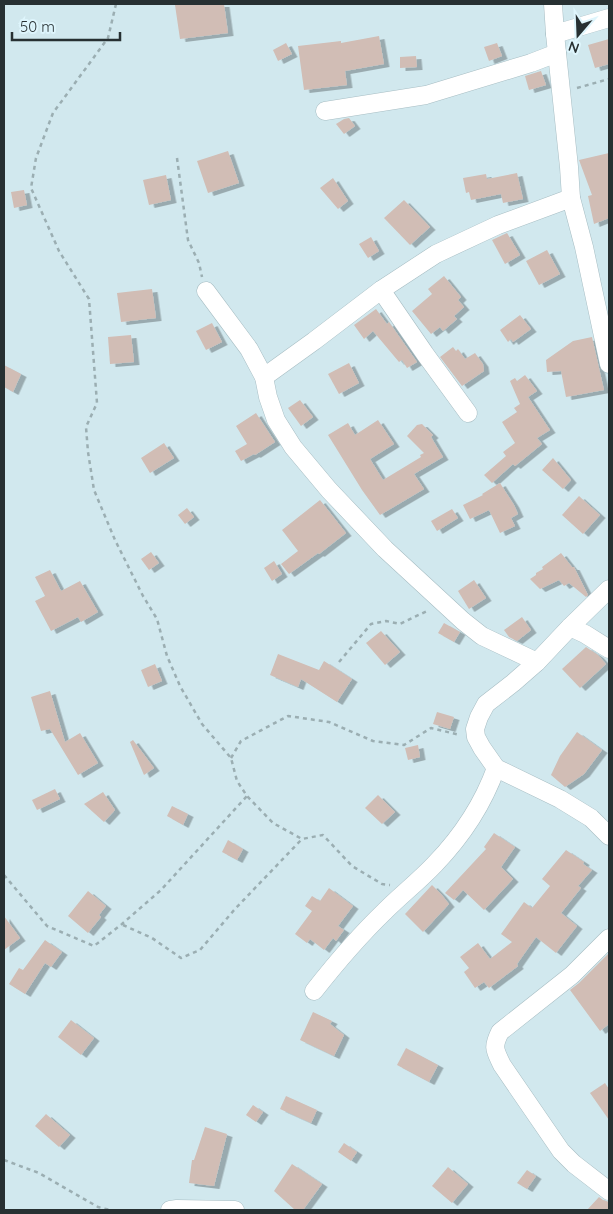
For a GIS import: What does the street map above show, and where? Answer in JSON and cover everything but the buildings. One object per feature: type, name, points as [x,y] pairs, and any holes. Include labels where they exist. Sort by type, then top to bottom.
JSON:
[{"type":"street","points":[[554,4],[555,34],[571,198],[584,247],[609,364]]},
{"type":"street","points":[[555,34],[609,18]]},
{"type":"street","points":[[325,111],[426,95],[558,53]]},
{"type":"street","points":[[264,377],[380,290],[436,254],[498,225],[571,198]]},
{"type":"street","points":[[380,290],[468,413]]},
{"type":"street","points":[[206,291],[249,349],[264,377],[268,397],[276,420],[293,447],[329,490],[385,549],[443,604],[482,636],[537,662]]},
{"type":"street","points":[[609,589],[537,662],[486,704],[475,728],[476,737],[496,768],[560,799],[591,818],[609,836]]},
{"type":"street","points":[[570,627],[609,649]]},
{"type":"street","points":[[314,991],[366,931],[436,863],[458,837],[489,787],[496,768]]},
{"type":"street","points":[[609,938],[572,975],[500,1032],[494,1043],[502,1065],[561,1152],[609,1191]]},
{"type":"street","points":[[170,1210],[234,1210]]},
{"type":"path","points":[[116,4],[108,38],[53,113],[36,158],[31,188],[59,251],[89,299],[97,403],[86,427],[94,490],[115,540],[143,596],[157,619],[167,656],[180,686],[202,724],[231,758],[237,780],[247,796],[273,823],[302,839]]},
{"type":"path","points":[[561,93],[609,79]]},
{"type":"path","points":[[177,158],[188,240],[199,264],[206,291]]},
{"type":"path","points":[[339,662],[371,624],[386,621],[400,624],[443,604]]},
{"type":"path","points":[[231,758],[241,741],[288,716],[329,722],[374,741],[404,745],[431,728],[457,735],[476,737]]},
{"type":"path","points":[[4,875],[47,926],[94,946],[160,890],[247,796]]},
{"type":"path","points":[[122,924],[152,938],[181,958],[200,950],[235,908],[302,839],[323,835],[352,866],[382,884],[412,886]]},
{"type":"path","points":[[4,1160],[39,1173],[98,1207],[110,1210]]}]
